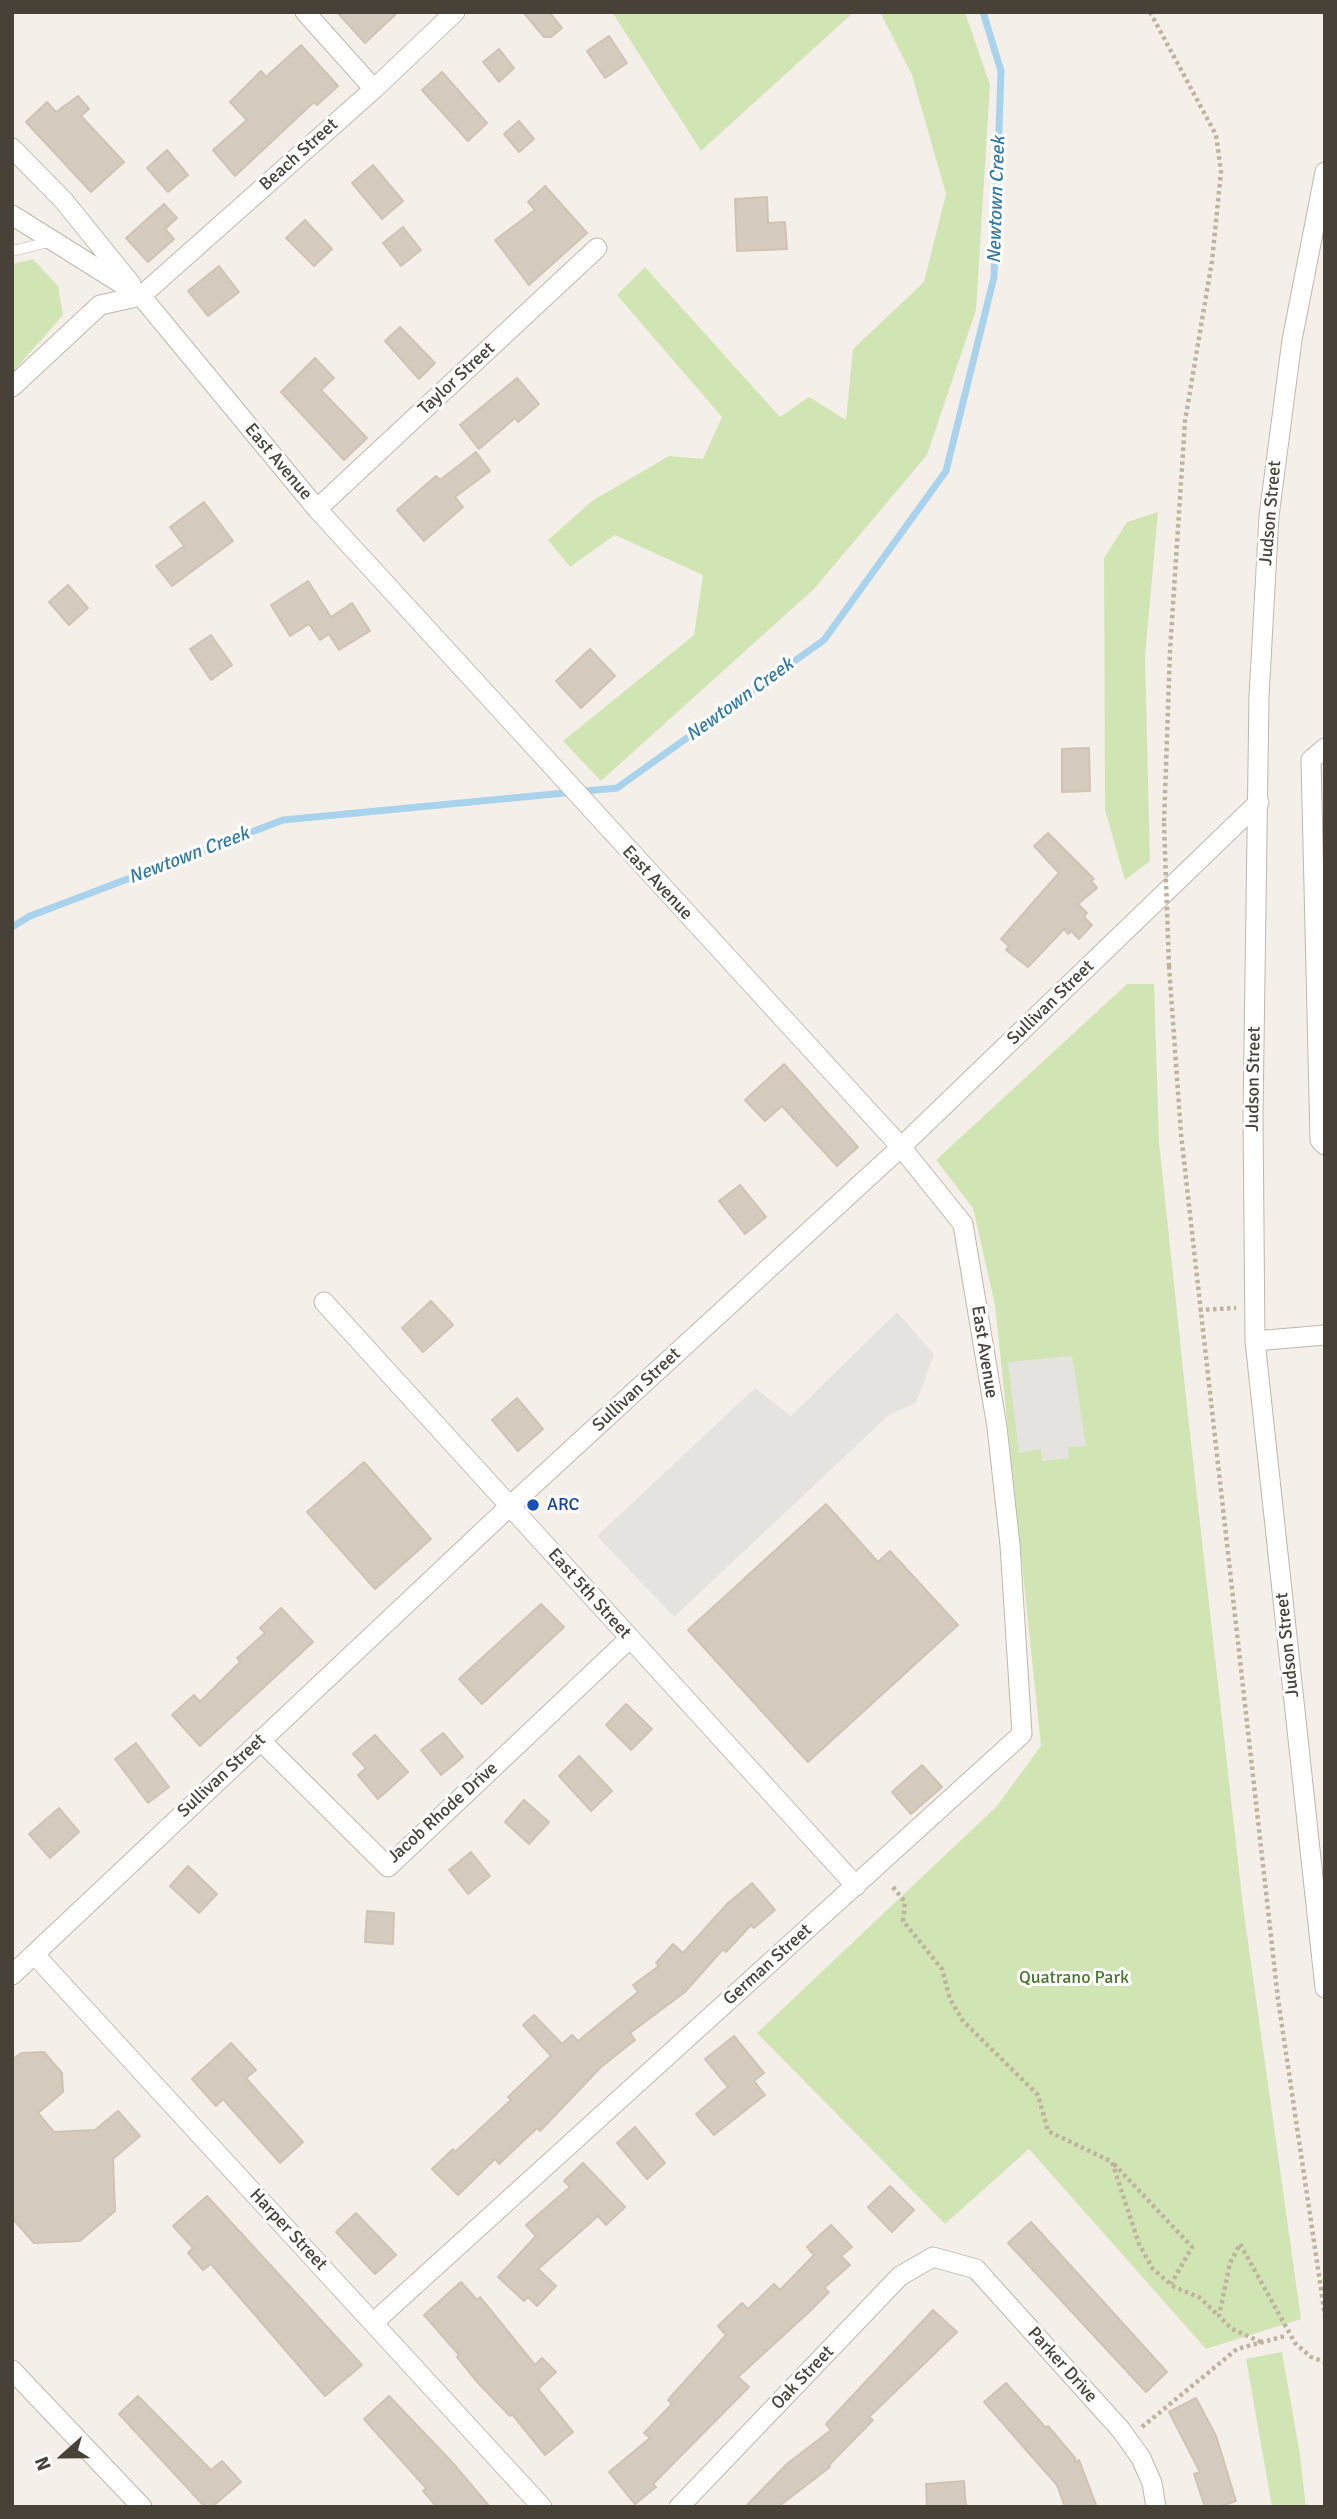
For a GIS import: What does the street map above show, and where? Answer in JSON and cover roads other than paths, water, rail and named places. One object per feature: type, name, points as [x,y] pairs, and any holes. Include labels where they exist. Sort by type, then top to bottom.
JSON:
[{"type":"street","points":[[304,12],[374,89]]},
{"type":"street","name":"Beach Street","points":[[141,296],[374,89],[454,12]]},
{"type":"street","name":"East Avenue","points":[[12,148],[64,201],[317,509],[525,734],[604,826],[901,1147],[963,1224],[997,1427],[1010,1545]]},
{"type":"street","name":"Judson Street","points":[[1325,172],[1292,340],[1269,516],[1259,696],[1253,1114],[1255,1341],[1325,1988]]},
{"type":"street","name":"East Avenue","points":[[12,215],[141,296]]},
{"type":"street","name":"Taylor Street","points":[[317,509],[597,248]]},
{"type":"street","points":[[12,387],[100,305],[141,296]]},
{"type":"street","points":[[1318,754],[1320,1140],[1325,1145]]},
{"type":"street","name":"Sullivan Street","points":[[12,1975],[510,1506],[901,1147],[1259,802]]},
{"type":"street","name":"East 5th Street","points":[[324,1302],[856,1886]]},
{"type":"street","points":[[1255,1341],[1325,1335]]},
{"type":"street","name":"German Street","points":[[373,2323],[1022,1734],[1010,1545]]},
{"type":"street","name":"Jacob Rhode Drive","points":[[260,1740],[388,1867],[629,1639]]},
{"type":"street","name":"Harper Street","points":[[34,1954],[542,2507]]},
{"type":"street","name":"Parker Drive","points":[[933,2257],[976,2269],[1128,2439],[1152,2483],[1156,2507]]},
{"type":"street","name":"Oak Street","points":[[679,2507],[900,2276],[933,2257]]},
{"type":"street","points":[[12,2370],[142,2507]]},
{"type":"lane","points":[[12,251],[53,241]]},
{"type":"waterway","name":"Newtown Creek","points":[[12,927],[30,916],[283,820],[617,788],[824,640],[946,471],[994,277],[1001,71],[983,12]]},
{"type":"place","name":"ARC","points":[[533,1505]]},
{"type":"park label","name":"Quatrano Park","points":[[1074,1978]]}]
